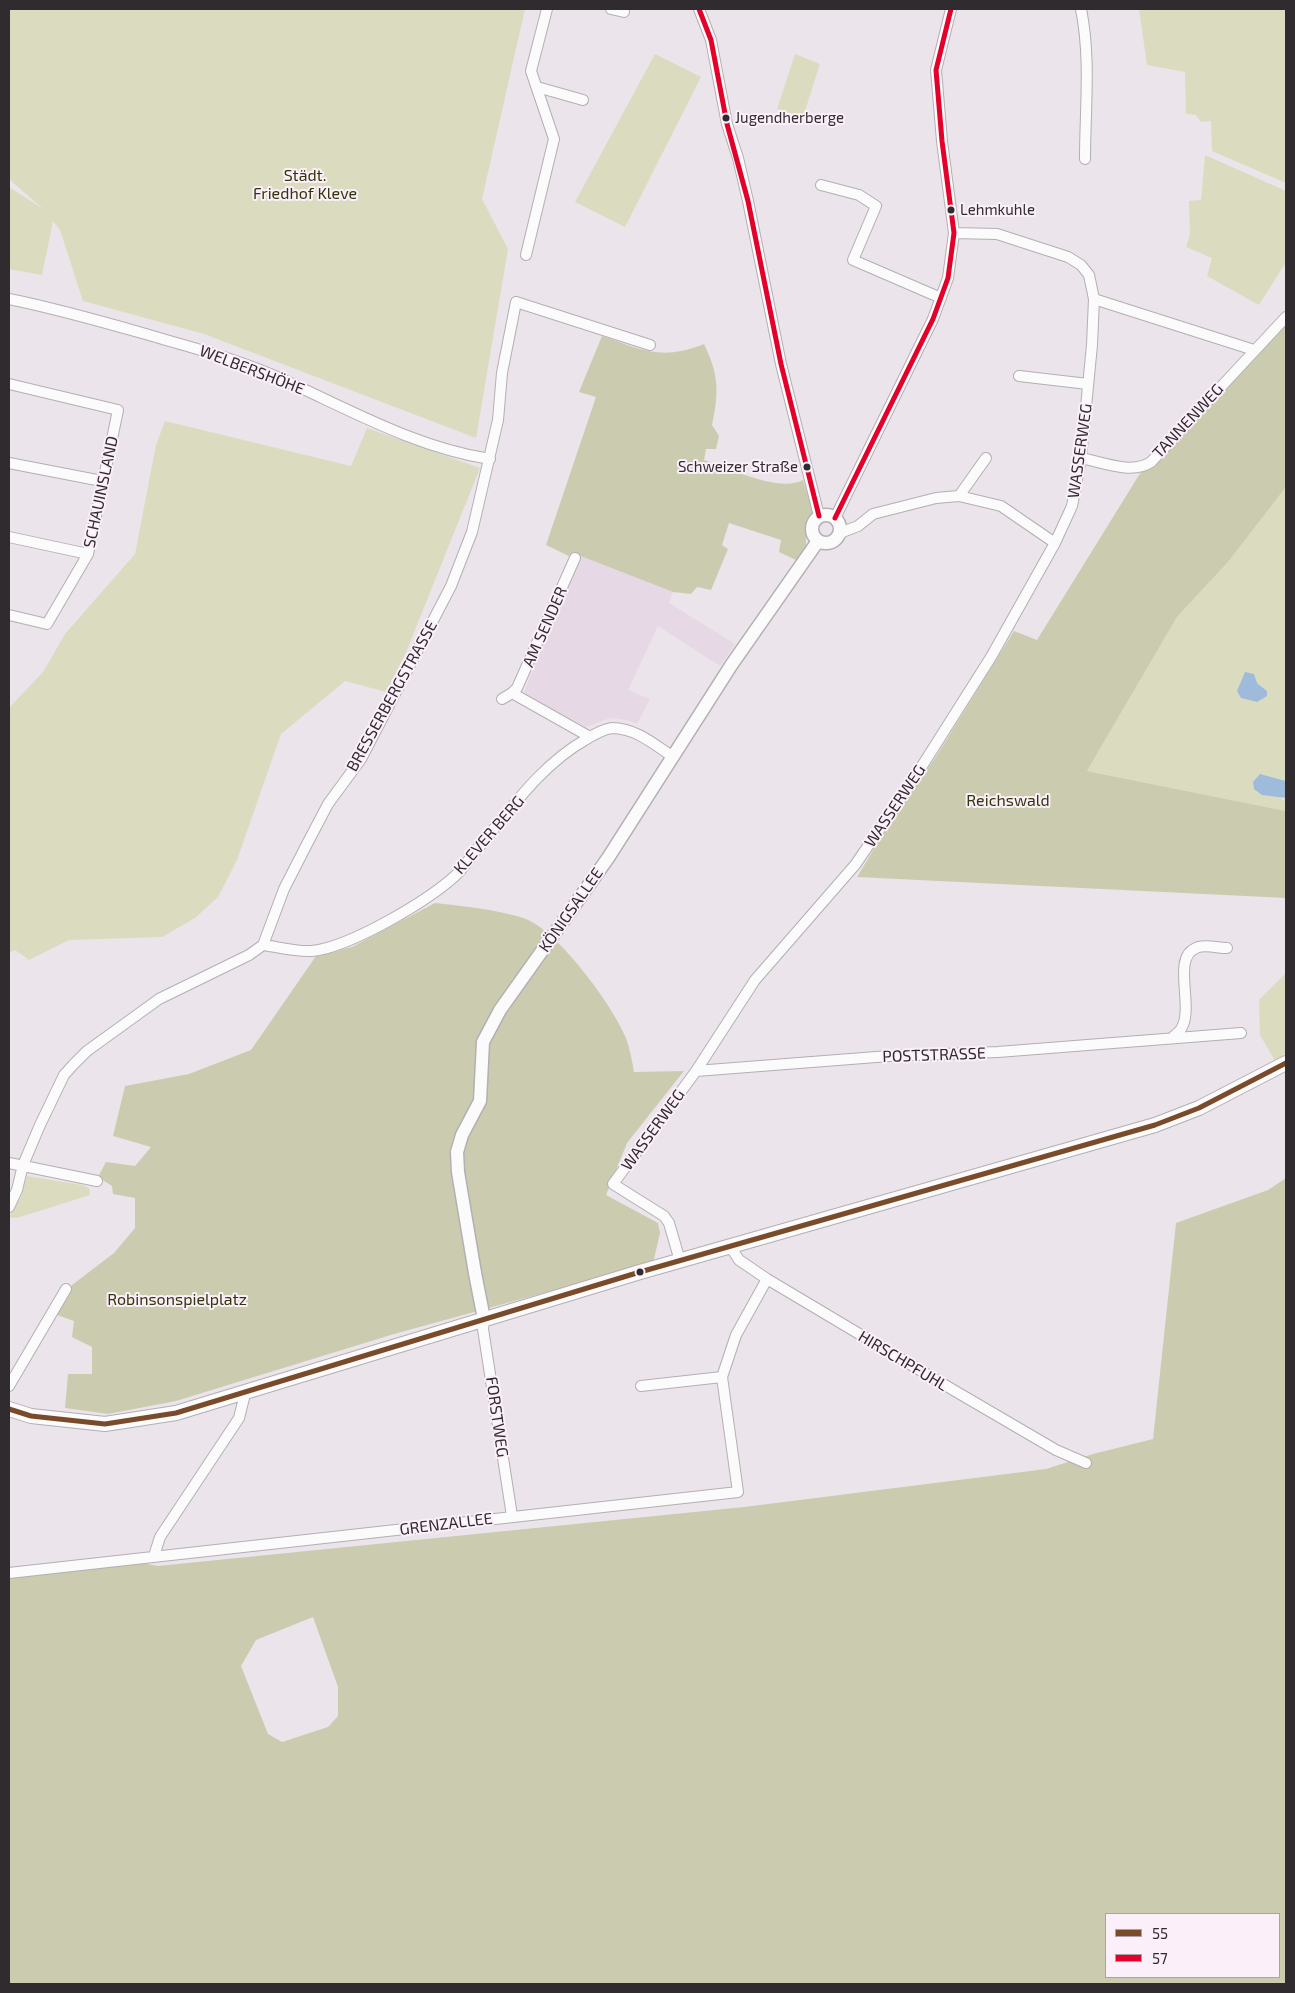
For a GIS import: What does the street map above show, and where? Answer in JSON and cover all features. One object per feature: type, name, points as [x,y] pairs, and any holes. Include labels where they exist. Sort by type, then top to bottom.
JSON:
[{"type":"main road","points":[[9,1409],[31,1416],[105,1424],[176,1413],[245,1394],[484,1319],[730,1246],[1155,1125],[1199,1108],[1286,1063]]},
{"type":"street","points":[[526,255],[554,139],[531,71],[547,9]]},
{"type":"street","points":[[611,9],[624,12]]},
{"type":"street","points":[[699,9],[711,40],[727,124],[738,158],[748,201],[781,364],[819,516]]},
{"type":"street","points":[[835,518],[933,319],[951,263],[954,233],[942,141],[936,70],[951,9]]},
{"type":"street","points":[[1081,9],[1084,24],[1088,93],[1085,159]]},
{"type":"street","points":[[537,86],[583,100]]},
{"type":"street","points":[[821,185],[859,195],[876,206],[853,260],[941,298]]},
{"type":"street","points":[[954,233],[997,234],[1068,257],[1081,265],[1089,274],[1094,299],[1254,350],[1286,317]]},
{"type":"street","name":"WELBERSHÖHE","points":[[9,299],[65,310],[201,350],[273,375],[413,439],[472,457],[490,459]]},
{"type":"street","name":"WASSERWEG","points":[[680,1261],[669,1223],[664,1216],[613,1184],[696,1070],[755,980],[855,864],[910,785],[991,657],[1056,543],[1072,506],[1081,458],[1094,299]]},
{"type":"street","name":"BRESSERBERGSTRASSE","points":[[263,945],[284,889],[328,804],[361,759],[450,586],[472,532],[498,420],[502,373],[516,302],[650,345]]},
{"type":"street","name":"TANNENWEG","points":[[1081,458],[1132,468],[1142,467],[1150,462],[1254,350]]},
{"type":"street","name":"WASSERWEG","points":[[1019,376],[1088,384]]},
{"type":"street","name":"SCHAUINSLAND","points":[[9,384],[118,410],[88,554],[47,624],[9,615]]},
{"type":"street","points":[[959,496],[986,458]]},
{"type":"street","points":[[9,463],[102,481]]},
{"type":"street","points":[[840,533],[839,523],[835,518],[825,514],[819,516],[812,526],[814,537],[818,541],[833,542],[840,533],[858,526],[873,514],[936,498],[959,496],[980,499],[1001,506],[1056,543]]},
{"type":"street","points":[[9,537],[88,554]]},
{"type":"street","name":"KÖNIGSALLEE","points":[[484,1319],[475,1273],[457,1152],[462,1135],[480,1102],[483,1042],[494,1018],[586,889],[732,664],[818,541]]},
{"type":"street","name":"AM SENDER","points":[[502,699],[518,688],[575,558]]},
{"type":"street","points":[[512,693],[590,737]]},
{"type":"street","name":"KLEVER BERG","points":[[263,945],[311,951],[334,946],[355,938],[430,895],[456,875],[547,767],[574,746],[590,737],[611,728],[624,729],[640,734],[673,757]]},
{"type":"street","points":[[9,1207],[17,1190],[23,1165],[64,1075],[87,1052],[159,999],[249,956],[263,945]]},
{"type":"street","points":[[1173,1037],[1182,1028],[1186,1007],[1184,964],[1189,952],[1198,947],[1227,948]]},
{"type":"street","name":"POSTSTRASSE","points":[[696,1070],[889,1056],[998,1052],[1241,1033]]},
{"type":"street","points":[[9,1163],[97,1181]]},
{"type":"street","name":"HIRSCHPFUHL","points":[[730,1246],[739,1260],[767,1279],[1056,1450],[1086,1463]]},
{"type":"street","points":[[641,1386],[722,1377],[736,1334],[767,1279]]},
{"type":"street","points":[[9,1386],[66,1289]]},
{"type":"street","name":"FORSTWEG","points":[[484,1319],[483,1329],[512,1516]]},
{"type":"street","name":"GRENZALLEE","points":[[9,1573],[154,1556],[421,1529],[512,1516],[738,1492],[722,1377]]},
{"type":"street","points":[[154,1556],[160,1537],[239,1418],[245,1394]]},
{"type":"shaded area","points":[[578,555],[673,592],[669,603],[735,644],[720,666],[658,626],[628,690],[650,699],[637,724],[627,720],[610,718],[586,727],[527,696],[524,692]]},
{"type":"green space","name":"Städt. Friedhof Kleve","points":[[9,9],[525,9],[482,199],[508,249],[476,438],[204,334],[83,301],[60,230],[53,221],[42,275],[9,269],[9,187],[43,209],[9,179]]},
{"type":"green space","points":[[1139,9],[1286,9],[1286,183],[1212,151],[1211,121],[1201,122],[1196,115],[1186,114],[1185,72],[1147,65]]},
{"type":"green space","points":[[655,54],[701,77],[625,227],[575,202]]},
{"type":"green space","points":[[795,54],[820,64],[803,117],[777,109]]},
{"type":"green space","points":[[1205,155],[1286,191],[1286,262],[1259,305],[1207,276],[1212,258],[1186,247],[1190,234],[1189,201],[1201,200]]},
{"type":"green space","name":"Reichswald","points":[[1286,322],[1286,487],[1228,562],[1177,617],[1087,771],[1286,811],[1286,898],[857,877],[937,755],[1014,631],[1037,640],[1139,475]]},
{"type":"green space","points":[[602,336],[641,349],[664,353],[676,352],[704,344],[715,375],[716,403],[712,425],[719,436],[716,449],[706,449],[704,460],[754,478],[768,481],[793,483],[803,480],[813,512],[806,520],[806,549],[798,561],[779,552],[781,540],[729,523],[722,545],[728,549],[711,590],[697,587],[691,594],[673,592],[578,555],[569,556],[546,545],[596,397],[579,392]]},
{"type":"green space","points":[[165,421],[351,466],[367,428],[480,468],[405,655],[386,692],[345,681],[281,734],[237,860],[218,897],[195,918],[162,937],[69,940],[29,960],[15,950],[9,953],[9,708],[43,672],[65,634],[135,554],[156,445]]},
{"type":"green space","points":[[1286,487],[1286,781],[1260,774],[1283,800],[1286,798],[1286,811],[1087,771],[1177,617],[1228,562]],"holes":[[[1257,683],[1267,691],[1257,702],[1241,698]]]},
{"type":"green space","name":"Robinsonspielplatz","points":[[435,903],[505,913],[526,919],[539,927],[554,939],[584,971],[610,1008],[626,1038],[634,1072],[684,1071],[627,1143],[606,1195],[658,1223],[660,1233],[653,1263],[394,1334],[176,1401],[108,1414],[65,1408],[68,1374],[92,1374],[92,1347],[72,1337],[74,1321],[57,1315],[72,1285],[114,1253],[135,1228],[135,1198],[113,1194],[112,1186],[98,1177],[106,1162],[135,1166],[151,1147],[113,1136],[125,1086],[189,1074],[251,1050],[316,956],[352,947]]},
{"type":"green space","points":[[1286,973],[1286,1053],[1275,1061],[1260,1035],[1259,1000]]},
{"type":"green space","points":[[27,1176],[82,1185],[89,1188],[90,1195],[17,1218],[9,1217],[22,1195]]},
{"type":"green space","points":[[1286,1178],[1286,1984],[9,1984],[9,1575],[127,1560],[158,1566],[744,1507],[1046,1469],[1093,1454],[1153,1439],[1176,1223],[1268,1190]],"holes":[[[313,1617],[338,1687],[338,1716],[328,1727],[282,1742],[268,1734],[241,1666],[256,1640]]]},
{"type":"water","points":[[1245,672],[1254,674],[1257,683],[1267,691],[1267,696],[1257,702],[1241,698],[1237,691]]},
{"type":"water","points":[[1260,774],[1286,781],[1286,798],[1262,795],[1254,789],[1253,782]]},
{"type":"transit line","name":"57","points":[[699,9],[711,40],[727,124],[748,201],[781,364],[819,516]]},
{"type":"transit line","name":"57","points":[[835,518],[933,319],[948,278],[954,233],[942,141],[936,70],[951,9]]},
{"type":"transit line","name":"55","points":[[9,1409],[31,1416],[105,1424],[176,1413],[640,1272],[1155,1125],[1199,1108],[1286,1063]]},
{"type":"place","name":"Jugendherberge","points":[[726,118]]},
{"type":"place","name":"Lehmkuhle","points":[[951,210]]},
{"type":"place","name":"Schweizer Straße","points":[[807,467]]}]
